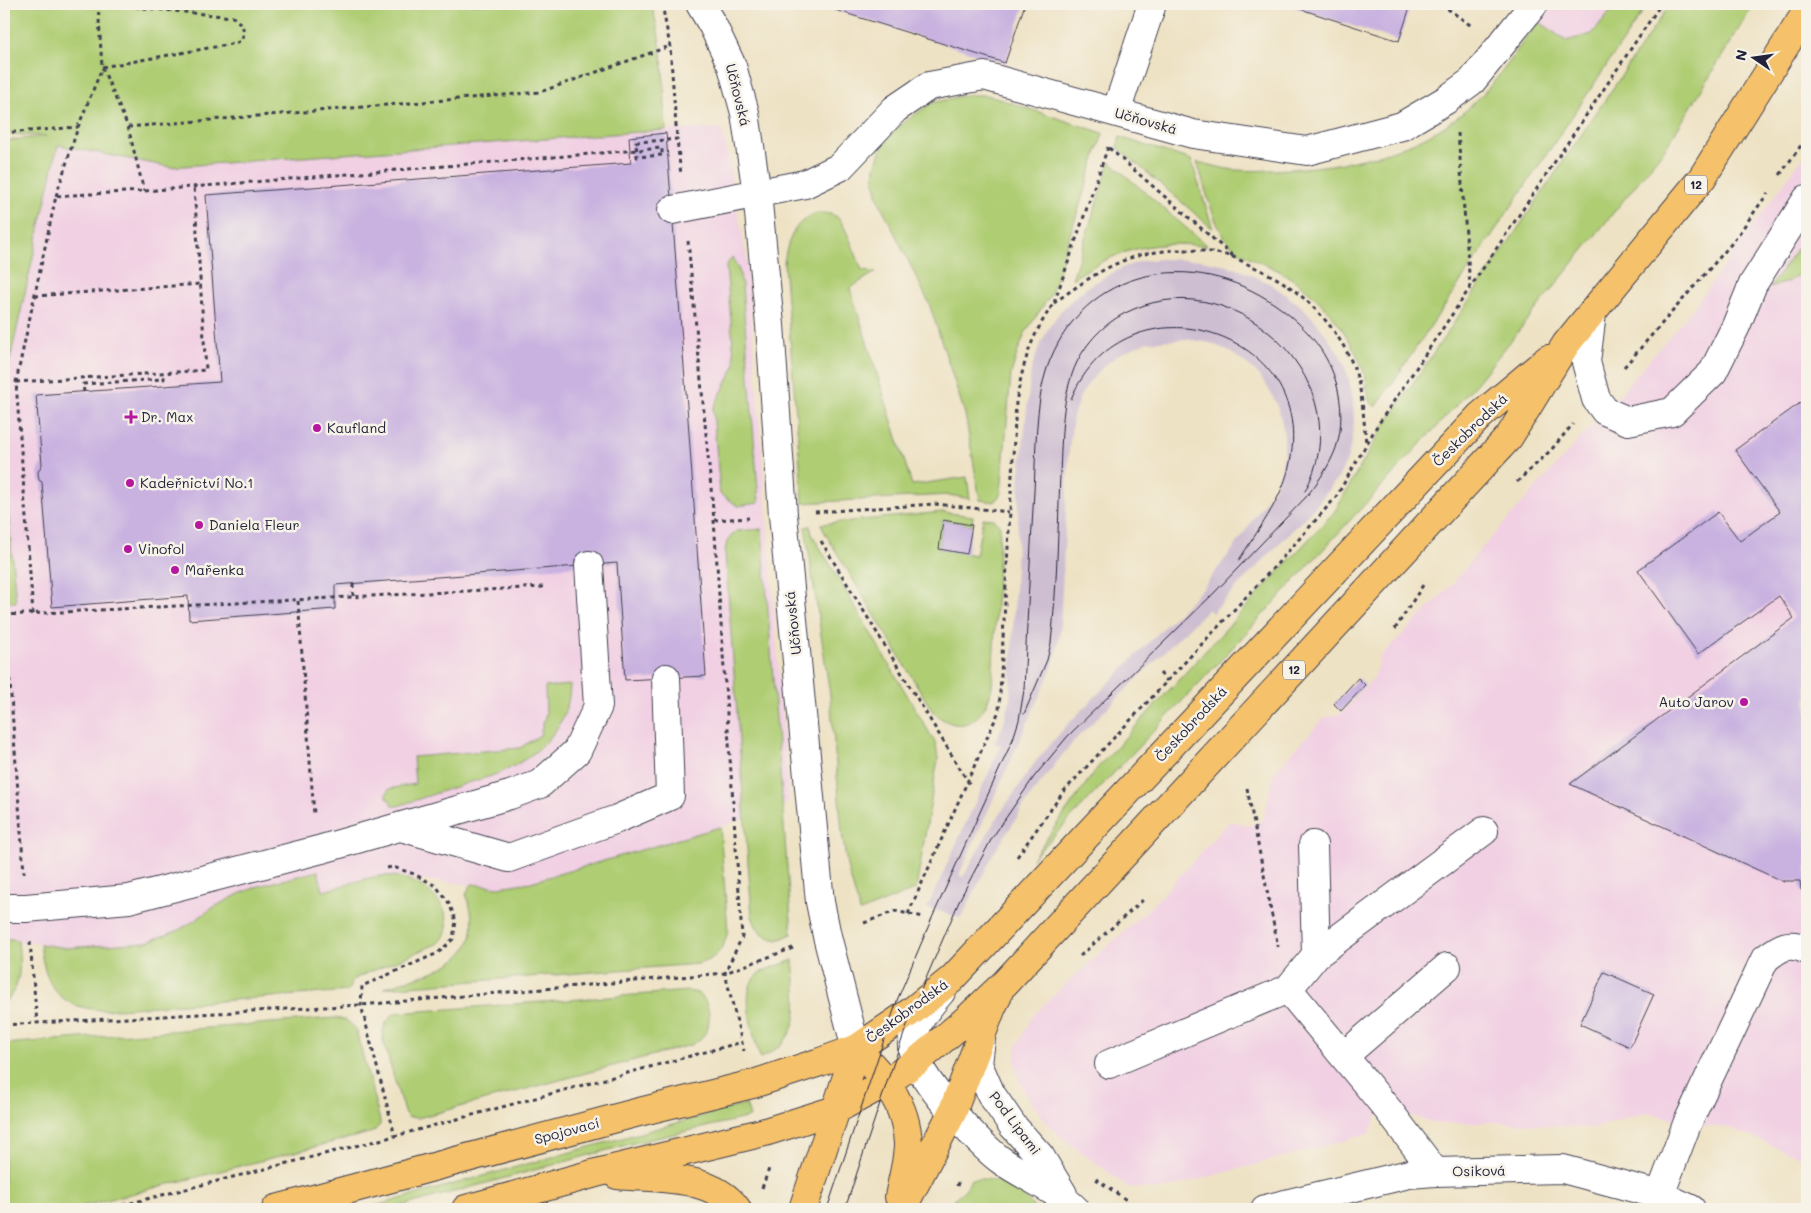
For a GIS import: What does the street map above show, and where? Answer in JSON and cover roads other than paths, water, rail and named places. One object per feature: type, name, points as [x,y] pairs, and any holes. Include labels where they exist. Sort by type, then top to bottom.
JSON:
[{"type":"main road","name":"Českobrodská","points":[[916,1062],[967,1019],[1005,982],[1509,437],[1566,344],[1702,178],[1807,11]]},
{"type":"main road","name":"Českobrodská","points":[[803,1209],[856,1049],[912,1011],[952,979],[1480,416],[1566,344]]},
{"type":"main road","points":[[902,1209],[952,1113],[992,1007],[1005,982]]},
{"type":"main road","points":[[856,1049],[874,1066],[886,1082],[899,1103],[906,1123],[908,1145],[896,1209]]},
{"type":"main road","name":"Spojovací","points":[[276,1209],[639,1112],[753,1084],[856,1049]]},
{"type":"main road","points":[[466,1209],[596,1173],[765,1132],[836,1110],[886,1082],[916,1062]]},
{"type":"main road","points":[[596,1173],[703,1185],[727,1199],[737,1209]]},
{"type":"street","points":[[1116,112],[1152,4]]},
{"type":"street","name":"Učňovská","points":[[710,8],[732,66],[744,113],[757,194],[770,325],[783,515],[822,911],[856,1049]]},
{"type":"street","name":"Učňovská","points":[[757,194],[805,184],[840,167],[895,109],[929,86],[984,76],[1193,134],[1307,151],[1402,126],[1446,100],[1472,81],[1530,9]]},
{"type":"street","points":[[678,210],[757,194]]},
{"type":"street","points":[[1592,313],[1586,362],[1596,399],[1605,411],[1628,421],[1672,412],[1713,372],[1736,326],[1753,284],[1807,199]]},
{"type":"street","points":[[15,908],[130,900],[401,827],[510,795],[540,784],[577,751],[598,706],[589,565]]},
{"type":"street","points":[[401,827],[509,858],[617,819],[670,796],[666,678]]},
{"type":"street","points":[[1109,1064],[1288,989],[1316,955],[1484,831]]},
{"type":"street","points":[[1313,844],[1316,955]]},
{"type":"street","points":[[1660,1195],[1686,1124],[1765,958],[1780,947],[1797,945],[1807,950]]},
{"type":"street","points":[[1344,1056],[1448,967]]},
{"type":"street","points":[[916,1062],[912,1045],[918,1025],[926,1010],[952,979]]},
{"type":"street","points":[[1288,989],[1389,1111],[1435,1172]]},
{"type":"street","name":"Pod Lipami","points":[[981,1037],[978,1064],[991,1094],[1013,1126],[1040,1156],[1056,1185],[1072,1206]]},
{"type":"street","name":"Pod Lipami","points":[[916,1062],[952,1113],[984,1147],[1002,1161],[1050,1188],[1072,1206]]},
{"type":"street","name":"Osiková","points":[[1265,1209],[1410,1174],[1563,1169],[1660,1195],[1692,1209]]},
{"type":"tram line","points":[[845,1209],[912,1011],[961,897],[992,838],[1034,777],[1067,737],[1215,592],[1306,497],[1330,462],[1336,448],[1341,423],[1340,398],[1332,370],[1320,348],[1305,329],[1276,305],[1244,287],[1210,276],[1177,273],[1144,276],[1113,288],[1086,307],[1064,334],[1047,368],[1038,412],[1024,690],[1019,720],[1012,742]]},
{"type":"tram line","points":[[1024,714],[1047,660],[1051,643],[1056,580],[1062,431],[1068,389],[1082,353],[1094,337],[1108,324],[1134,309],[1174,300],[1214,304],[1250,319],[1281,344],[1304,375],[1318,412],[1319,451],[1305,491]]},
{"type":"tram line","points":[[1071,399],[1097,359],[1132,336],[1172,328],[1213,333],[1249,351],[1276,381],[1291,420],[1289,467],[1274,504],[1239,560]]},
{"type":"tram line","points":[[827,1209],[898,998],[1014,737]]},
{"type":"place","name":"Dr. Max","points":[[131,417]]},
{"type":"place","name":"Kaufland","points":[[317,428]]},
{"type":"place","name":"Kadeřnictví No.1","points":[[130,483]]},
{"type":"place","name":"Daniela Fleur","points":[[199,525]]},
{"type":"place","name":"Vinofol","points":[[128,549]]},
{"type":"place","name":"Mařenka","points":[[175,570]]},
{"type":"place","name":"Auto Jarov","points":[[1744,702]]}]
